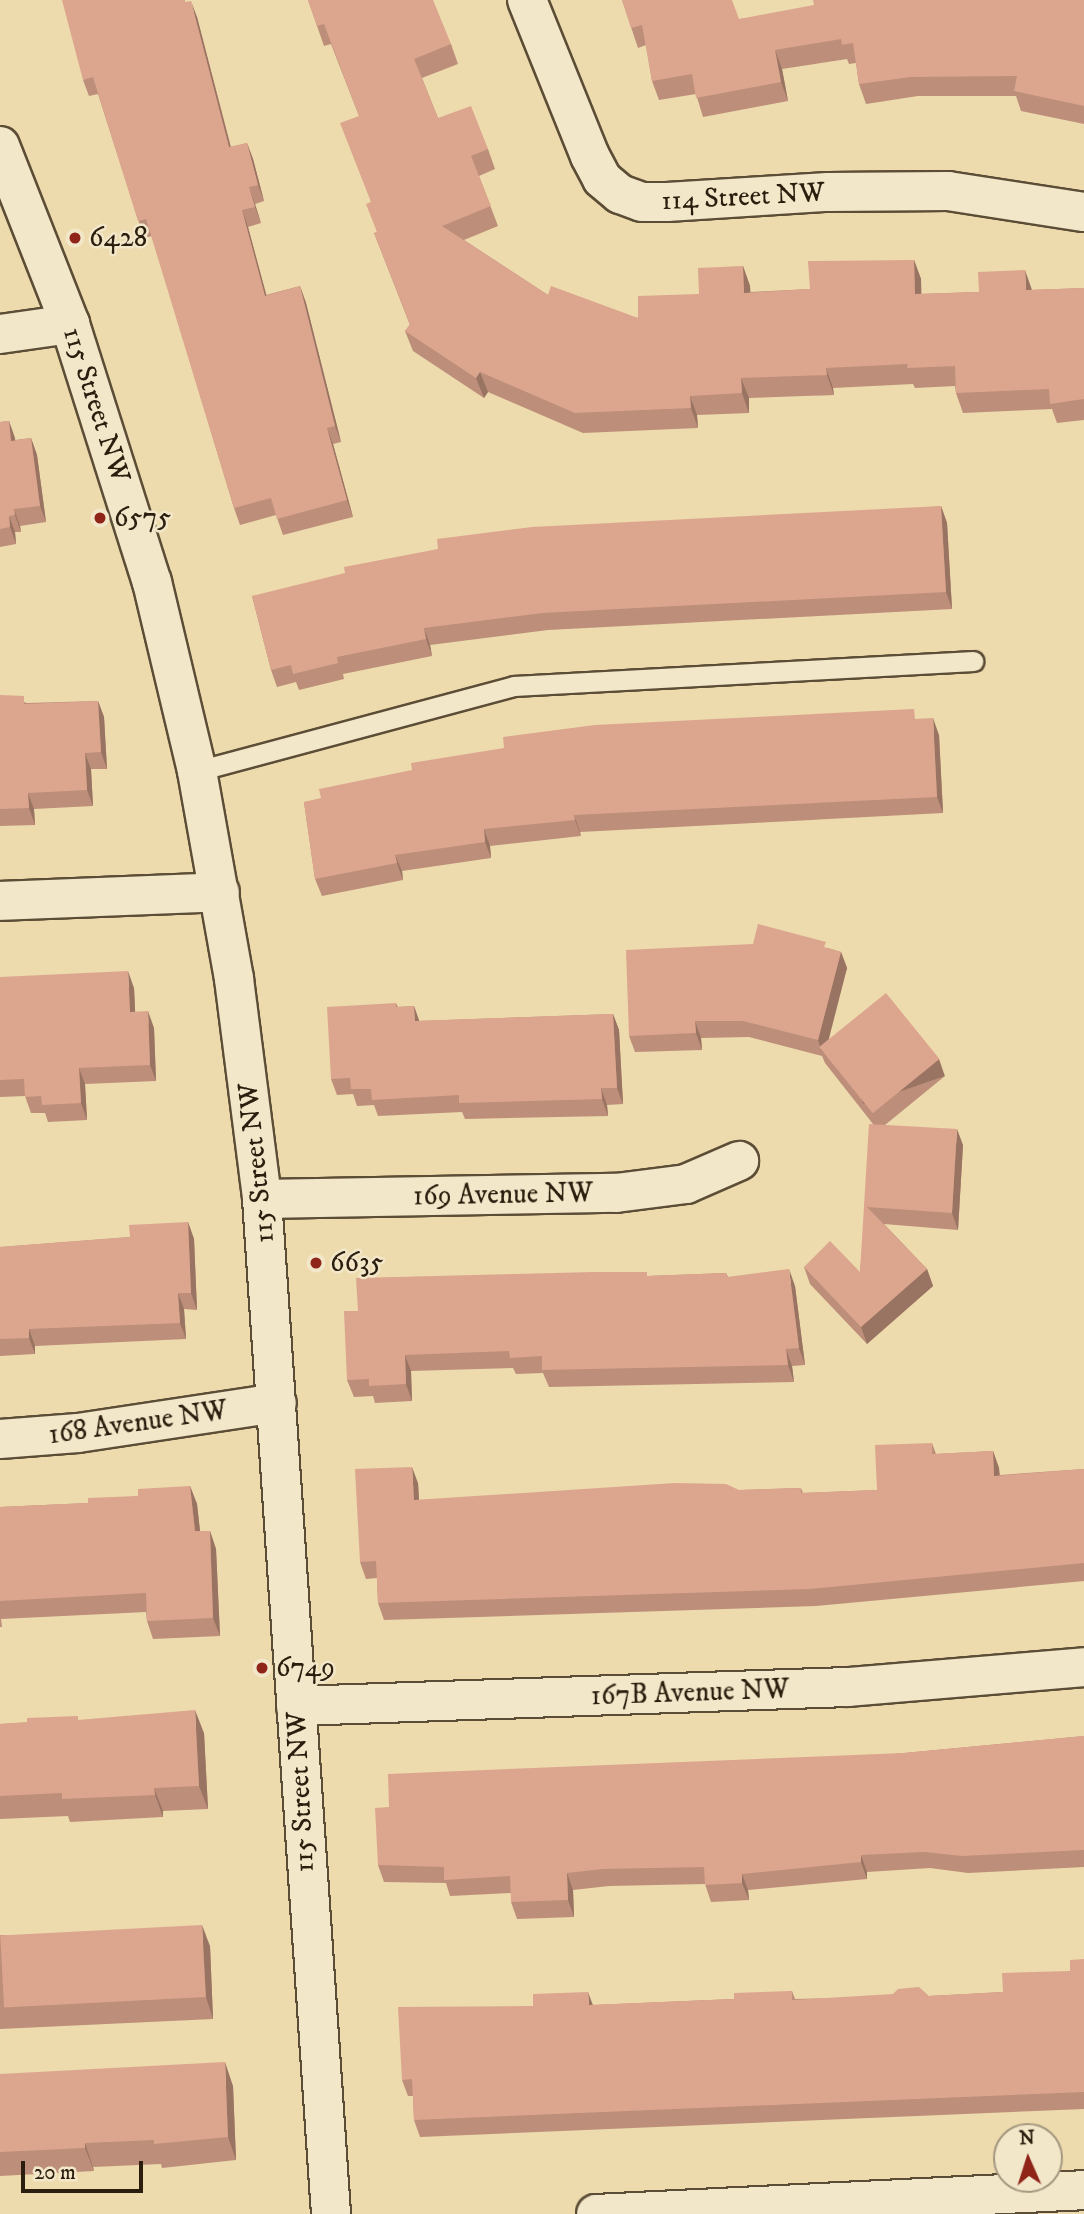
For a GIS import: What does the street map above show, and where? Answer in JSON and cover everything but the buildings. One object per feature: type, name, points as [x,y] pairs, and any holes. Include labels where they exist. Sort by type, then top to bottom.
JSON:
[{"type":"street","name":"114 Street NW","points":[[527,0],[590,156],[603,179],[620,194],[642,202],[667,202],[828,192],[948,191],[1084,212]]},
{"type":"street","name":"115 Street NW","points":[[0,146],[70,324],[152,582],[197,771],[220,892],[262,1199],[331,2214]]},
{"type":"street","points":[[0,334],[70,324]]},
{"type":"street","points":[[0,901],[220,892]]},
{"type":"street","name":"169 Avenue NW","points":[[262,1199],[616,1193],[686,1184],[739,1161]]},
{"type":"street","name":"168 Avenue NW","points":[[0,1439],[78,1433],[277,1403]]},
{"type":"street","name":"167B Avenue NW","points":[[296,1706],[835,1688],[1084,1667]]},
{"type":"street","points":[[596,2214],[799,2209],[1084,2190]]},
{"type":"lane","points":[[197,771],[541,682],[973,661]]},
{"type":"place","name":"6428","points":[[75,238]]},
{"type":"place","name":"6575","points":[[100,518]]},
{"type":"place","name":"6635","points":[[316,1263]]},
{"type":"place","name":"6749","points":[[262,1668]]}]
